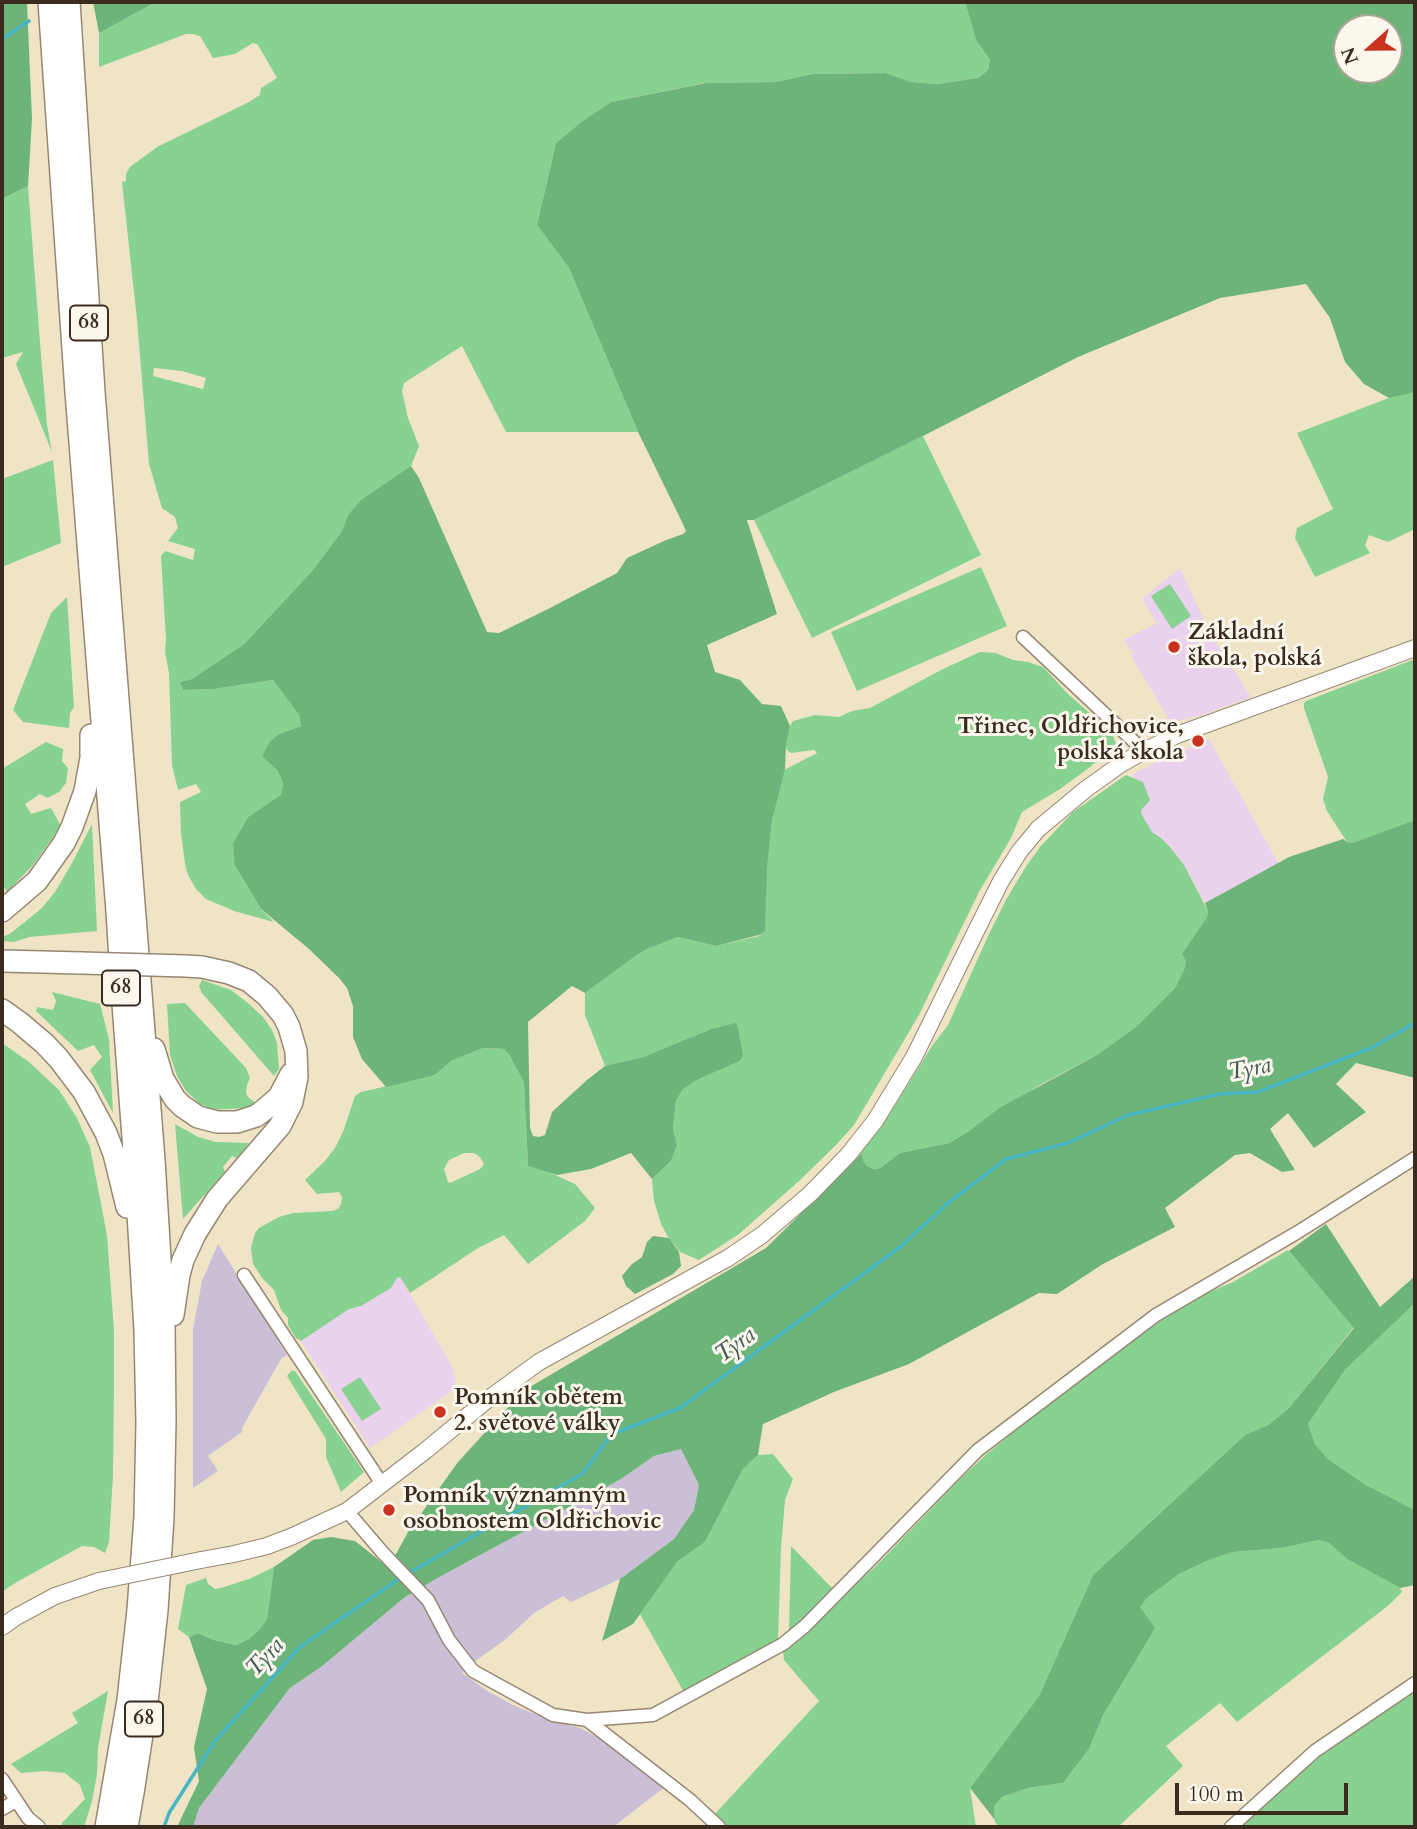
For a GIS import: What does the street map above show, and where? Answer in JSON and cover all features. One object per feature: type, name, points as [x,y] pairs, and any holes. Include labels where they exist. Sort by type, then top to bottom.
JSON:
[{"type":"highway","name":"68","points":[[49,2],[135,1164],[148,1423],[145,1517],[128,1700],[106,1827]]},
{"type":"highway","name":"68","points":[[69,2],[94,392],[154,1160],[166,1421],[157,1611],[147,1702],[127,1827]]},
{"type":"highway","points":[[2,911],[47,869],[64,844],[79,809],[91,758],[88,676],[95,646]]},
{"type":"highway","points":[[2,961],[186,966],[229,973],[258,988],[276,1005],[293,1038],[298,1064],[296,1090],[287,1115],[209,1210],[183,1260],[174,1306],[174,1379],[166,1421]]},
{"type":"highway","points":[[140,976],[150,1005],[153,1042],[163,1079],[175,1099],[198,1116],[217,1122],[237,1122],[264,1110],[285,1089],[293,1071],[296,1051]]},
{"type":"highway","points":[[2,1010],[33,1033],[59,1059],[84,1092],[106,1132],[122,1183],[131,1236],[134,1286],[145,1330]]},
{"type":"street","points":[[1023,636],[1144,751]]},
{"type":"street","points":[[2,1627],[55,1596],[99,1581],[267,1546],[347,1511],[539,1362],[728,1258],[762,1235],[810,1194],[848,1155],[875,1121],[908,1068],[1001,881],[1019,852],[1038,829],[1060,809],[1121,764],[1177,735],[1415,648]]},
{"type":"street","points":[[347,1511],[428,1600],[450,1640],[473,1671],[553,1715],[587,1720],[653,1715],[783,1644],[805,1626],[978,1450],[1156,1315],[1298,1232],[1415,1158]]},
{"type":"street","points":[[244,1275],[382,1484]]},
{"type":"street","points":[[1231,1827],[1315,1751],[1415,1683]]},
{"type":"street","points":[[587,1720],[690,1800],[719,1827]]},
{"type":"street","points":[[2,1779],[29,1818],[39,1827]]},
{"type":"street","points":[[2,1809],[16,1801]]},
{"type":"shaded area","name":"Základní škola, polská","points":[[1180,568],[1211,635],[1251,697],[1171,723],[1124,640],[1157,623],[1142,599]]},
{"type":"shaded area","points":[[1209,739],[1278,863],[1205,903],[1184,865],[1170,847],[1152,832],[1142,815],[1137,780],[1132,776],[1158,761]]},
{"type":"shaded area","points":[[218,1244],[287,1355],[281,1359],[242,1432],[208,1456],[218,1471],[193,1488],[193,1329],[202,1281]]},
{"type":"shaded area","points":[[400,1277],[453,1368],[456,1388],[370,1448],[301,1341],[349,1309],[361,1306],[391,1288]]},
{"type":"shaded area","points":[[681,1449],[699,1485],[694,1510],[674,1539],[620,1579],[571,1602],[563,1596],[534,1613],[462,1673],[513,1705],[580,1728],[620,1749],[666,1786],[613,1827],[193,1827],[199,1808],[290,1688],[321,1667],[405,1597],[621,1479],[654,1456]]},
{"type":"green space","points":[[2,2],[27,2],[32,119],[28,186],[2,199]]},
{"type":"green space","points":[[93,2],[156,2],[99,33]]},
{"type":"green space","points":[[156,2],[965,2],[976,40],[990,60],[988,70],[978,78],[937,84],[911,82],[886,73],[813,74],[775,82],[705,83],[611,102],[556,143],[537,225],[569,268],[638,432],[506,432],[462,346],[404,383],[402,391],[408,418],[419,446],[411,466],[361,501],[348,515],[342,531],[313,570],[244,644],[192,679],[180,682],[183,690],[214,689],[273,680],[299,715],[301,726],[279,734],[277,770],[283,783],[281,796],[248,817],[233,843],[234,864],[261,909],[274,922],[234,911],[206,899],[196,889],[185,864],[180,802],[201,792],[196,784],[178,790],[172,765],[161,556],[165,551],[193,560],[195,549],[168,541],[178,528],[175,517],[162,508],[149,464],[122,182],[126,181],[130,167],[157,147],[249,102],[260,95],[261,88],[277,78],[258,45],[253,43],[235,54],[213,58],[200,36],[193,34],[186,34],[99,67],[99,33]],"holes":[[[154,368],[182,371],[206,378],[203,389],[153,376]]]},
{"type":"green space","points":[[965,2],[1415,2],[1415,392],[1389,398],[1364,384],[1345,362],[1330,318],[1306,284],[1220,298],[1078,357],[754,520],[747,520],[777,614],[707,645],[715,672],[740,680],[762,704],[781,706],[790,726],[785,769],[772,821],[765,931],[716,946],[678,937],[637,955],[585,993],[572,986],[528,1022],[530,1128],[533,1136],[545,1135],[552,1112],[605,1066],[643,1057],[711,1029],[736,1023],[743,1056],[740,1061],[683,1089],[676,1101],[673,1128],[677,1145],[671,1161],[652,1179],[631,1153],[591,1169],[557,1175],[528,1166],[524,1083],[504,1049],[483,1048],[451,1061],[435,1075],[386,1087],[362,1059],[353,1037],[353,1006],[347,988],[309,949],[261,909],[234,864],[233,843],[248,817],[281,795],[283,783],[277,770],[262,756],[269,743],[279,734],[301,726],[299,715],[273,680],[214,689],[183,690],[180,682],[192,679],[244,644],[313,570],[342,531],[348,515],[361,500],[411,466],[419,478],[487,632],[499,633],[548,609],[617,573],[627,558],[686,531],[638,432],[569,268],[537,225],[556,143],[581,122],[611,102],[706,83],[775,82],[813,74],[886,73],[911,82],[937,84],[978,78],[988,70],[990,60],[976,40]]},
{"type":"green space","points":[[28,186],[47,425],[52,452],[16,364],[23,352],[2,358],[2,199]]},
{"type":"green space","points":[[1415,392],[1415,529],[1388,542],[1369,535],[1365,545],[1370,553],[1315,577],[1295,538],[1297,528],[1333,509],[1297,433]]},
{"type":"green space","points":[[923,436],[981,555],[812,638],[754,520]]},
{"type":"green space","points":[[53,460],[61,543],[2,567],[2,479]]},
{"type":"green space","points":[[981,567],[1007,626],[857,691],[831,632]]},
{"type":"green space","points":[[1170,584],[1191,616],[1172,629],[1151,596]]},
{"type":"green space","points":[[67,597],[74,707],[70,713],[69,728],[23,722],[13,710],[51,613]]},
{"type":"green space","points":[[980,652],[996,653],[1043,667],[1068,694],[1111,732],[1116,743],[1090,767],[1022,812],[1011,838],[979,892],[919,1015],[854,1125],[799,1181],[739,1234],[699,1260],[680,1252],[661,1224],[654,1201],[652,1179],[671,1161],[677,1145],[673,1128],[676,1101],[683,1089],[740,1061],[743,1056],[711,1029],[643,1057],[605,1066],[585,1015],[585,993],[637,955],[678,937],[716,946],[759,936],[772,821],[784,770],[817,753],[814,750],[791,753],[787,750],[785,744],[793,721],[815,715],[839,717],[852,711],[870,708]]},
{"type":"green space","points":[[1415,659],[1415,820],[1352,843],[1347,842],[1327,811],[1323,799],[1328,777],[1304,703]]},
{"type":"green space","points":[[46,742],[63,749],[62,761],[68,768],[66,783],[59,792],[47,798],[40,794],[25,804],[31,814],[51,808],[61,826],[32,866],[7,892],[2,883],[2,769]]},
{"type":"green space","points":[[1126,775],[1143,782],[1150,800],[1141,810],[1142,815],[1152,832],[1170,847],[1184,865],[1208,911],[1207,917],[1182,954],[1186,962],[1175,988],[1137,1026],[1097,1055],[1040,1085],[949,1143],[900,1153],[880,1168],[867,1166],[861,1151],[948,1025],[989,934],[1025,868],[1040,847],[1073,812]]},
{"type":"green space","points":[[1415,820],[1415,1078],[1356,1063],[1336,1084],[1366,1112],[1314,1148],[1288,1113],[1270,1129],[1295,1170],[1282,1172],[1250,1153],[1235,1155],[1165,1208],[1175,1227],[1103,1264],[1057,1294],[1039,1293],[909,1364],[834,1392],[763,1424],[758,1455],[743,1469],[705,1542],[677,1562],[633,1624],[602,1641],[620,1579],[674,1539],[694,1510],[699,1485],[681,1449],[654,1456],[621,1479],[405,1597],[321,1667],[290,1688],[199,1808],[193,1827],[177,1827],[199,1781],[194,1747],[207,1689],[189,1637],[198,1633],[236,1645],[249,1639],[267,1619],[274,1567],[313,1540],[331,1537],[355,1541],[384,1564],[396,1554],[408,1532],[458,1462],[523,1391],[766,1248],[862,1153],[867,1166],[874,1169],[880,1168],[900,1153],[949,1143],[1001,1107],[1097,1055],[1137,1026],[1175,988],[1186,962],[1182,954],[1207,917],[1205,903],[1289,857],[1343,839],[1352,843]]},
{"type":"green space","points":[[92,824],[97,931],[29,937],[14,942],[2,941],[2,937],[42,908],[55,892]]},
{"type":"green space","points":[[202,980],[231,990],[263,1017],[277,1043],[279,1069],[274,1076],[202,993],[199,986]]},
{"type":"green space","points":[[52,992],[100,1004],[109,1039],[113,1113],[90,1070],[102,1057],[94,1045],[78,1051],[36,1011],[37,1007],[53,1010],[56,1001]]},
{"type":"green space","points":[[185,1003],[246,1068],[250,1078],[246,1093],[257,1104],[213,1110],[200,1104],[186,1091],[177,1076],[170,1055],[167,1004]]},
{"type":"green space","points":[[2,1043],[29,1062],[59,1090],[77,1118],[90,1147],[107,1235],[114,1331],[114,1390],[113,1475],[109,1542],[105,1553],[94,1547],[82,1546],[2,1592]]},
{"type":"green space","points":[[483,1048],[504,1049],[524,1083],[528,1166],[575,1184],[595,1208],[585,1221],[528,1264],[504,1235],[478,1248],[410,1293],[400,1277],[397,1278],[391,1288],[361,1306],[349,1309],[301,1341],[295,1337],[288,1325],[288,1318],[281,1310],[274,1290],[253,1264],[251,1248],[255,1233],[279,1217],[338,1209],[342,1197],[339,1192],[317,1194],[305,1180],[335,1148],[355,1096],[361,1092],[435,1075],[451,1061]],"holes":[[[464,1153],[474,1153],[484,1164],[480,1169],[448,1182],[444,1169],[449,1160]]]},
{"type":"green space","points":[[175,1124],[198,1137],[216,1142],[249,1143],[238,1159],[232,1156],[223,1167],[225,1172],[183,1219]]},
{"type":"green space","points":[[1326,1224],[1380,1307],[1415,1276],[1415,1303],[1345,1370],[1308,1424],[1315,1444],[1328,1459],[1366,1485],[1415,1510],[1415,1585],[1400,1588],[1347,1559],[1329,1543],[1319,1540],[1282,1548],[1233,1552],[1179,1574],[1147,1598],[1140,1607],[1155,1628],[1104,1713],[1089,1749],[1063,1783],[1028,1788],[1002,1797],[994,1806],[995,1820],[970,1788],[1039,1696],[1093,1575],[1245,1435],[1268,1425],[1289,1408],[1354,1328],[1289,1251]]},
{"type":"green space","points":[[653,1236],[669,1238],[679,1252],[681,1266],[673,1274],[635,1294],[626,1286],[622,1276],[642,1257],[647,1242]]},
{"type":"green space","points":[[1288,1250],[1354,1327],[1289,1408],[1268,1425],[1245,1435],[1093,1575],[1039,1696],[970,1788],[976,1827],[726,1827],[714,1815],[819,1701],[784,1660],[783,1651],[876,1566],[988,1453],[1085,1374],[1172,1310],[1233,1282]]},
{"type":"green space","points":[[1415,1303],[1415,1510],[1366,1485],[1328,1459],[1315,1444],[1308,1424],[1345,1370]]},
{"type":"green space","points":[[291,1371],[295,1371],[364,1472],[341,1492],[326,1457],[326,1439],[287,1376]]},
{"type":"green space","points":[[360,1377],[381,1409],[362,1421],[341,1389]]},
{"type":"green space","points":[[773,1454],[793,1479],[785,1500],[778,1641],[685,1694],[640,1614],[677,1562],[705,1542],[743,1469],[758,1455]]},
{"type":"green space","points":[[1319,1540],[1329,1543],[1347,1559],[1400,1588],[1402,1592],[1389,1605],[1237,1722],[1220,1703],[1166,1746],[1183,1766],[1118,1827],[999,1827],[995,1822],[994,1806],[1002,1797],[1028,1788],[1063,1783],[1089,1749],[1104,1713],[1139,1607],[1147,1598],[1179,1574],[1209,1560],[1233,1552],[1282,1548]]},
{"type":"green space","points":[[791,1546],[834,1590],[795,1628],[789,1630]]},
{"type":"green space","points":[[274,1567],[267,1619],[249,1639],[236,1645],[198,1633],[189,1637],[178,1629],[186,1585],[206,1578],[208,1584],[215,1589],[221,1588]]},
{"type":"green space","points":[[1415,1686],[1415,1827],[1236,1827],[1341,1737],[1344,1739],[1343,1736]]},
{"type":"green space","points":[[108,1691],[98,1748],[97,1774],[84,1827],[62,1827],[62,1823],[85,1799],[80,1785],[65,1773],[21,1773],[11,1764],[78,1723],[72,1713]]},
{"type":"waterway","points":[[2,39],[29,21]]},
{"type":"waterway","name":"Tyra","points":[[164,1827],[169,1813],[215,1741],[300,1647],[400,1578],[582,1474],[612,1434],[680,1408],[900,1247],[948,1203],[1006,1159],[1068,1143],[1128,1115],[1220,1094],[1258,1092],[1371,1048],[1415,1023]]},
{"type":"place","name":"Základní škola, polská","points":[[1174,647]]},
{"type":"place","name":"Třinec, Oldřichovice, polská škola","points":[[1198,741]]},
{"type":"place","name":"Pomník obětem 2. světové války","points":[[440,1412]]},
{"type":"place","name":"Pomník významným osobnostem Oldřichovic","points":[[389,1510]]}]
